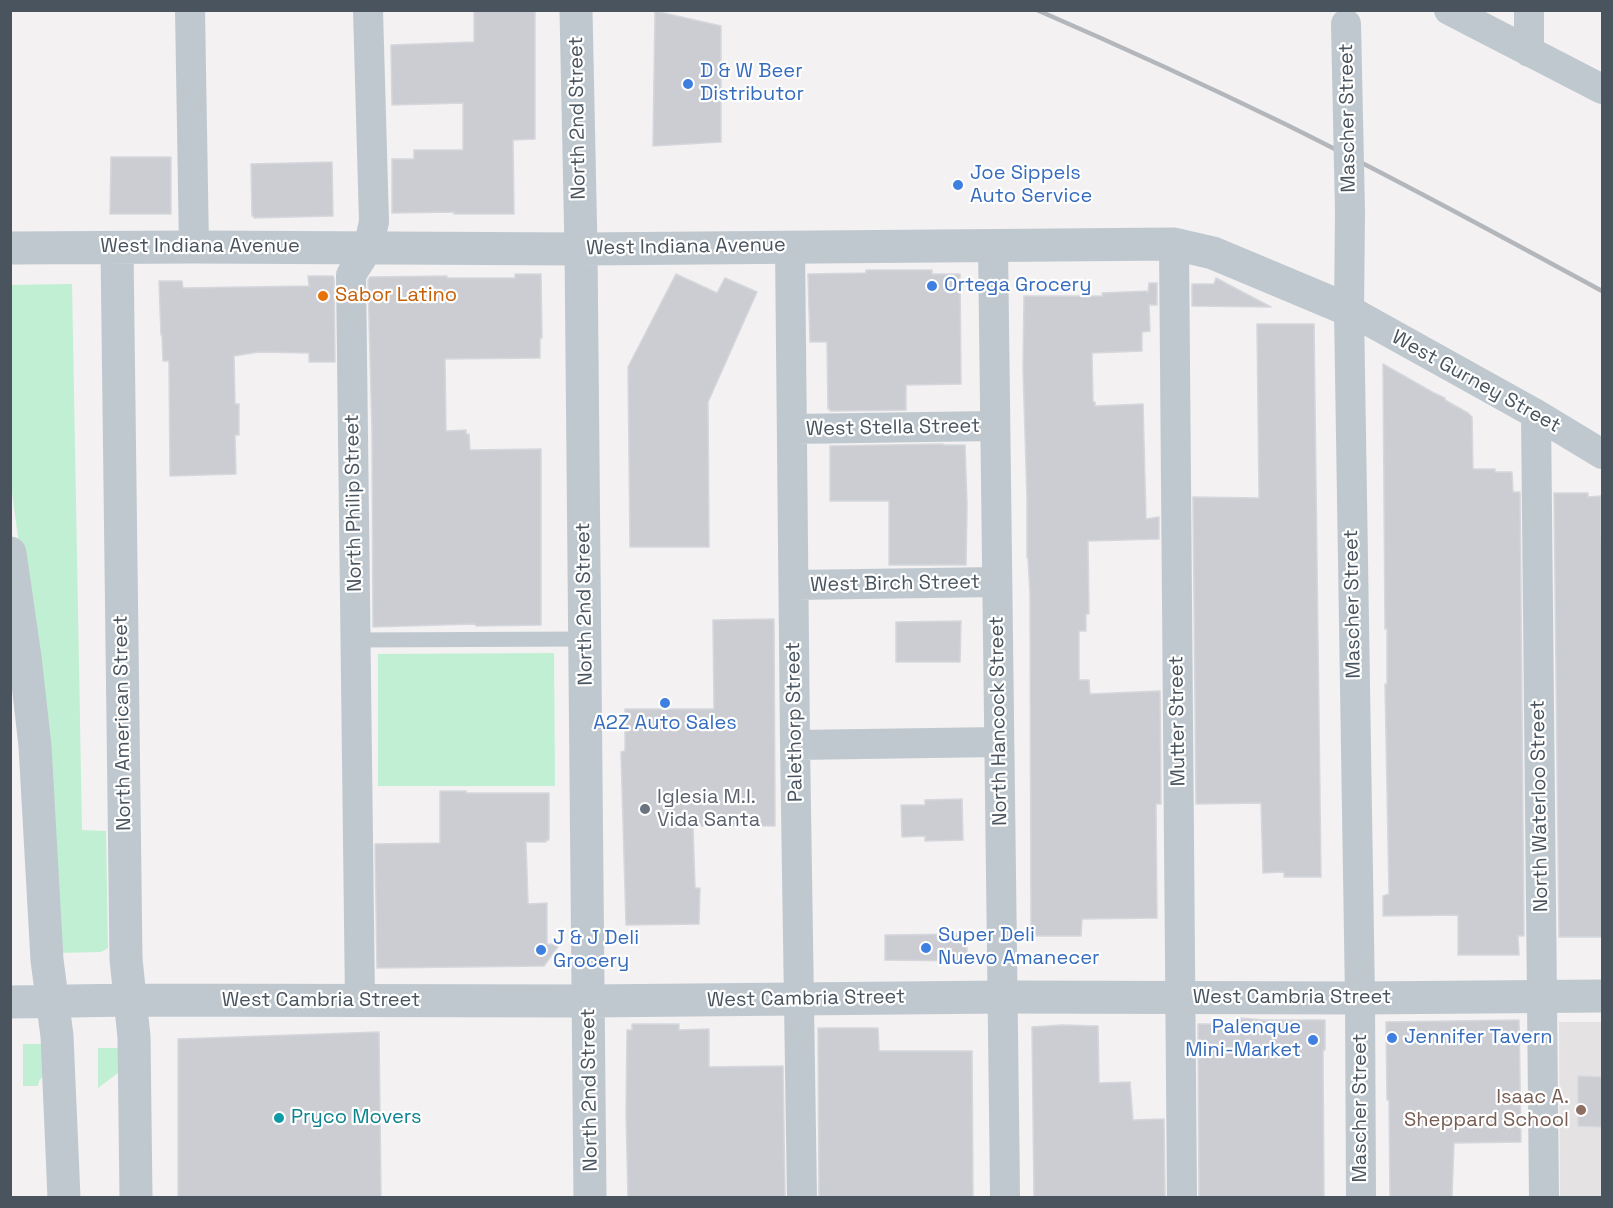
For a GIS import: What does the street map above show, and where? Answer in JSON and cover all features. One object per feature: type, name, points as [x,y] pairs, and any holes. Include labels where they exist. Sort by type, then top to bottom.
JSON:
[{"type":"street","points":[[190,10],[194,247]]},
{"type":"street","name":"North Philip Street","points":[[360,1002],[351,275],[368,248],[374,222],[369,10]]},
{"type":"street","name":"North 2nd Street","points":[[576,10],[581,249],[591,1197]]},
{"type":"street","points":[[1449,10],[1602,89]]},
{"type":"street","points":[[1529,10],[1529,51]]},
{"type":"street","name":"Mascher Street","points":[[1346,17],[1362,1197]]},
{"type":"street","name":"West Indiana Avenue","points":[[10,248],[581,249],[1174,243],[1213,253],[1349,310]]},
{"type":"street","name":"Mutter Street","points":[[1174,243],[1182,1197]]},
{"type":"street","name":"North Hancock Street","points":[[993,245],[993,426],[1005,1197]]},
{"type":"street","name":"Palethorp Street","points":[[790,246],[802,1197]]},
{"type":"street","name":"North American Street","points":[[117,248],[126,958],[134,1037],[136,1197]]},
{"type":"street","name":"West Gurney Street","points":[[1349,310],[1536,414],[1602,454]]},
{"type":"street","name":"North Waterloo Street","points":[[1536,414],[1544,1197]]},
{"type":"street","name":"West Stella Street","points":[[793,429],[993,426]]},
{"type":"street","points":[[10,553],[18,657],[34,746],[47,960],[57,1036],[64,1197]]},
{"type":"street","name":"West Birch Street","points":[[794,585],[996,582]]},
{"type":"street","points":[[795,745],[999,742]]},
{"type":"street","name":"West Cambria Street","points":[[10,1002],[1602,996]]},
{"type":"lane","points":[[355,640],[585,639]]},
{"type":"shaded area","name":"Isaac A. Sheppard School","points":[[1559,1022],[1602,1022],[1602,1197],[1560,1197]]},
{"type":"green space","points":[[72,284],[82,830],[106,831],[108,948],[101,952],[59,953],[32,642],[11,485],[10,285]]},
{"type":"green space","points":[[554,653],[555,786],[378,786],[378,654]]},
{"type":"green space","points":[[23,1044],[47,1044],[46,1073],[38,1086],[23,1086]]},
{"type":"green space","points":[[98,1048],[122,1048],[122,1070],[98,1088]]},
{"type":"building","points":[[474,10],[535,10],[535,139],[513,140],[514,214],[392,213],[392,159],[414,159],[414,150],[463,150],[463,103],[392,105],[391,45],[474,42]]},
{"type":"building","name":"D & W Beer Distributor","points":[[655,11],[721,26],[721,142],[653,146]]},
{"type":"building","points":[[111,157],[171,157],[171,214],[110,214]]},
{"type":"building","points":[[332,162],[333,216],[254,218],[252,216],[251,164]]},
{"type":"building","points":[[866,270],[932,270],[932,274],[960,274],[961,384],[906,385],[906,410],[830,411],[828,409],[827,342],[810,342],[808,274],[866,273]]},
{"type":"building","points":[[515,274],[541,274],[540,358],[445,359],[446,431],[466,430],[466,434],[469,434],[470,450],[541,449],[541,625],[373,627],[372,431],[368,280],[370,277],[515,278]]},
{"type":"building","points":[[676,274],[717,293],[725,278],[757,292],[708,402],[709,547],[630,547],[628,367]]},
{"type":"building","points":[[308,276],[333,276],[334,278],[335,362],[309,362],[309,353],[259,352],[234,356],[235,404],[239,404],[239,435],[235,435],[236,474],[170,476],[169,361],[163,361],[159,281],[182,281],[183,288],[309,286]]},
{"type":"building","points":[[1216,278],[1271,307],[1192,306],[1192,284],[1214,284]]},
{"type":"building","points":[[1149,283],[1157,283],[1157,305],[1149,305],[1150,331],[1142,332],[1142,351],[1092,353],[1093,402],[1095,406],[1143,404],[1146,519],[1159,517],[1159,539],[1088,541],[1089,614],[1086,614],[1086,631],[1079,631],[1079,680],[1089,680],[1090,694],[1160,691],[1161,804],[1156,804],[1157,918],[1082,919],[1081,936],[1031,936],[1030,594],[1027,558],[1023,369],[1024,296],[1103,296],[1102,293],[1148,291],[1148,293]]},
{"type":"building","points":[[1257,324],[1314,324],[1321,877],[1284,877],[1284,872],[1263,873],[1261,803],[1196,804],[1193,497],[1259,498]]},
{"type":"building","points":[[1383,364],[1468,413],[1472,417],[1473,469],[1512,472],[1513,492],[1520,492],[1524,936],[1518,936],[1519,955],[1458,955],[1458,915],[1383,916],[1383,896],[1389,894]]},
{"type":"building","points":[[965,445],[966,565],[889,565],[889,501],[830,501],[830,446]]},
{"type":"building","points":[[1554,493],[1588,493],[1588,497],[1601,496],[1602,937],[1559,937]]},
{"type":"building","points":[[774,619],[775,826],[693,826],[695,888],[700,888],[699,924],[626,925],[621,752],[625,751],[625,709],[714,709],[713,620]]},
{"type":"building","points":[[961,621],[960,662],[896,662],[896,622]]},
{"type":"building","points":[[440,791],[549,793],[549,840],[526,842],[528,904],[547,903],[547,944],[559,945],[544,966],[377,968],[375,844],[440,843]]},
{"type":"building","points":[[962,799],[963,840],[925,841],[925,836],[902,837],[901,805],[925,805],[925,800]]},
{"type":"building","name":"Super Deli Nuevo Amanecer","points":[[967,934],[967,961],[885,960],[885,935]]},
{"type":"building","points":[[1240,1018],[1325,1020],[1325,1050],[1323,1050],[1324,1197],[1199,1197],[1198,1024],[1240,1024]]},
{"type":"building","points":[[1519,1020],[1521,1142],[1454,1143],[1452,1197],[1390,1197],[1386,1022]]},
{"type":"building","points":[[632,1024],[679,1024],[679,1030],[709,1029],[709,1067],[783,1066],[785,1197],[628,1197],[627,1030],[632,1030]]},
{"type":"building","points":[[1098,1026],[1099,1083],[1130,1082],[1133,1120],[1164,1119],[1165,1197],[1034,1197],[1032,1027]]},
{"type":"building","points":[[818,1028],[878,1028],[879,1051],[972,1051],[973,1197],[819,1197]]},
{"type":"building","name":"Pryco Movers","points":[[379,1032],[381,1197],[178,1197],[178,1039]]},
{"type":"building","points":[[1578,1076],[1602,1077],[1602,1127],[1578,1126]]},
{"type":"railway","points":[[1037,10],[1285,124],[1405,185],[1602,291]]},
{"type":"place","name":"D & W Beer Distributor","points":[[688,84]]},
{"type":"place","name":"Joe Sippels Auto Service","points":[[958,185]]},
{"type":"place","name":"Ortega Grocery","points":[[932,286]]},
{"type":"place","name":"Sabor Latino","points":[[323,296]]},
{"type":"place","name":"A2Z Auto Sales","points":[[665,703]]},
{"type":"place","name":"Iglesia M.I. Vida Santa","points":[[645,809]]},
{"type":"place","name":"Super Deli Nuevo Amanecer","points":[[926,948]]},
{"type":"place","name":"J & J Deli Grocery","points":[[541,950]]},
{"type":"place","name":"Jennifer Tavern","points":[[1392,1038]]},
{"type":"place","name":"Palenque Mini-Market","points":[[1313,1040]]},
{"type":"place","name":"Isaac A. Sheppard School","points":[[1581,1110]]},
{"type":"place","name":"Pryco Movers","points":[[279,1118]]}]
